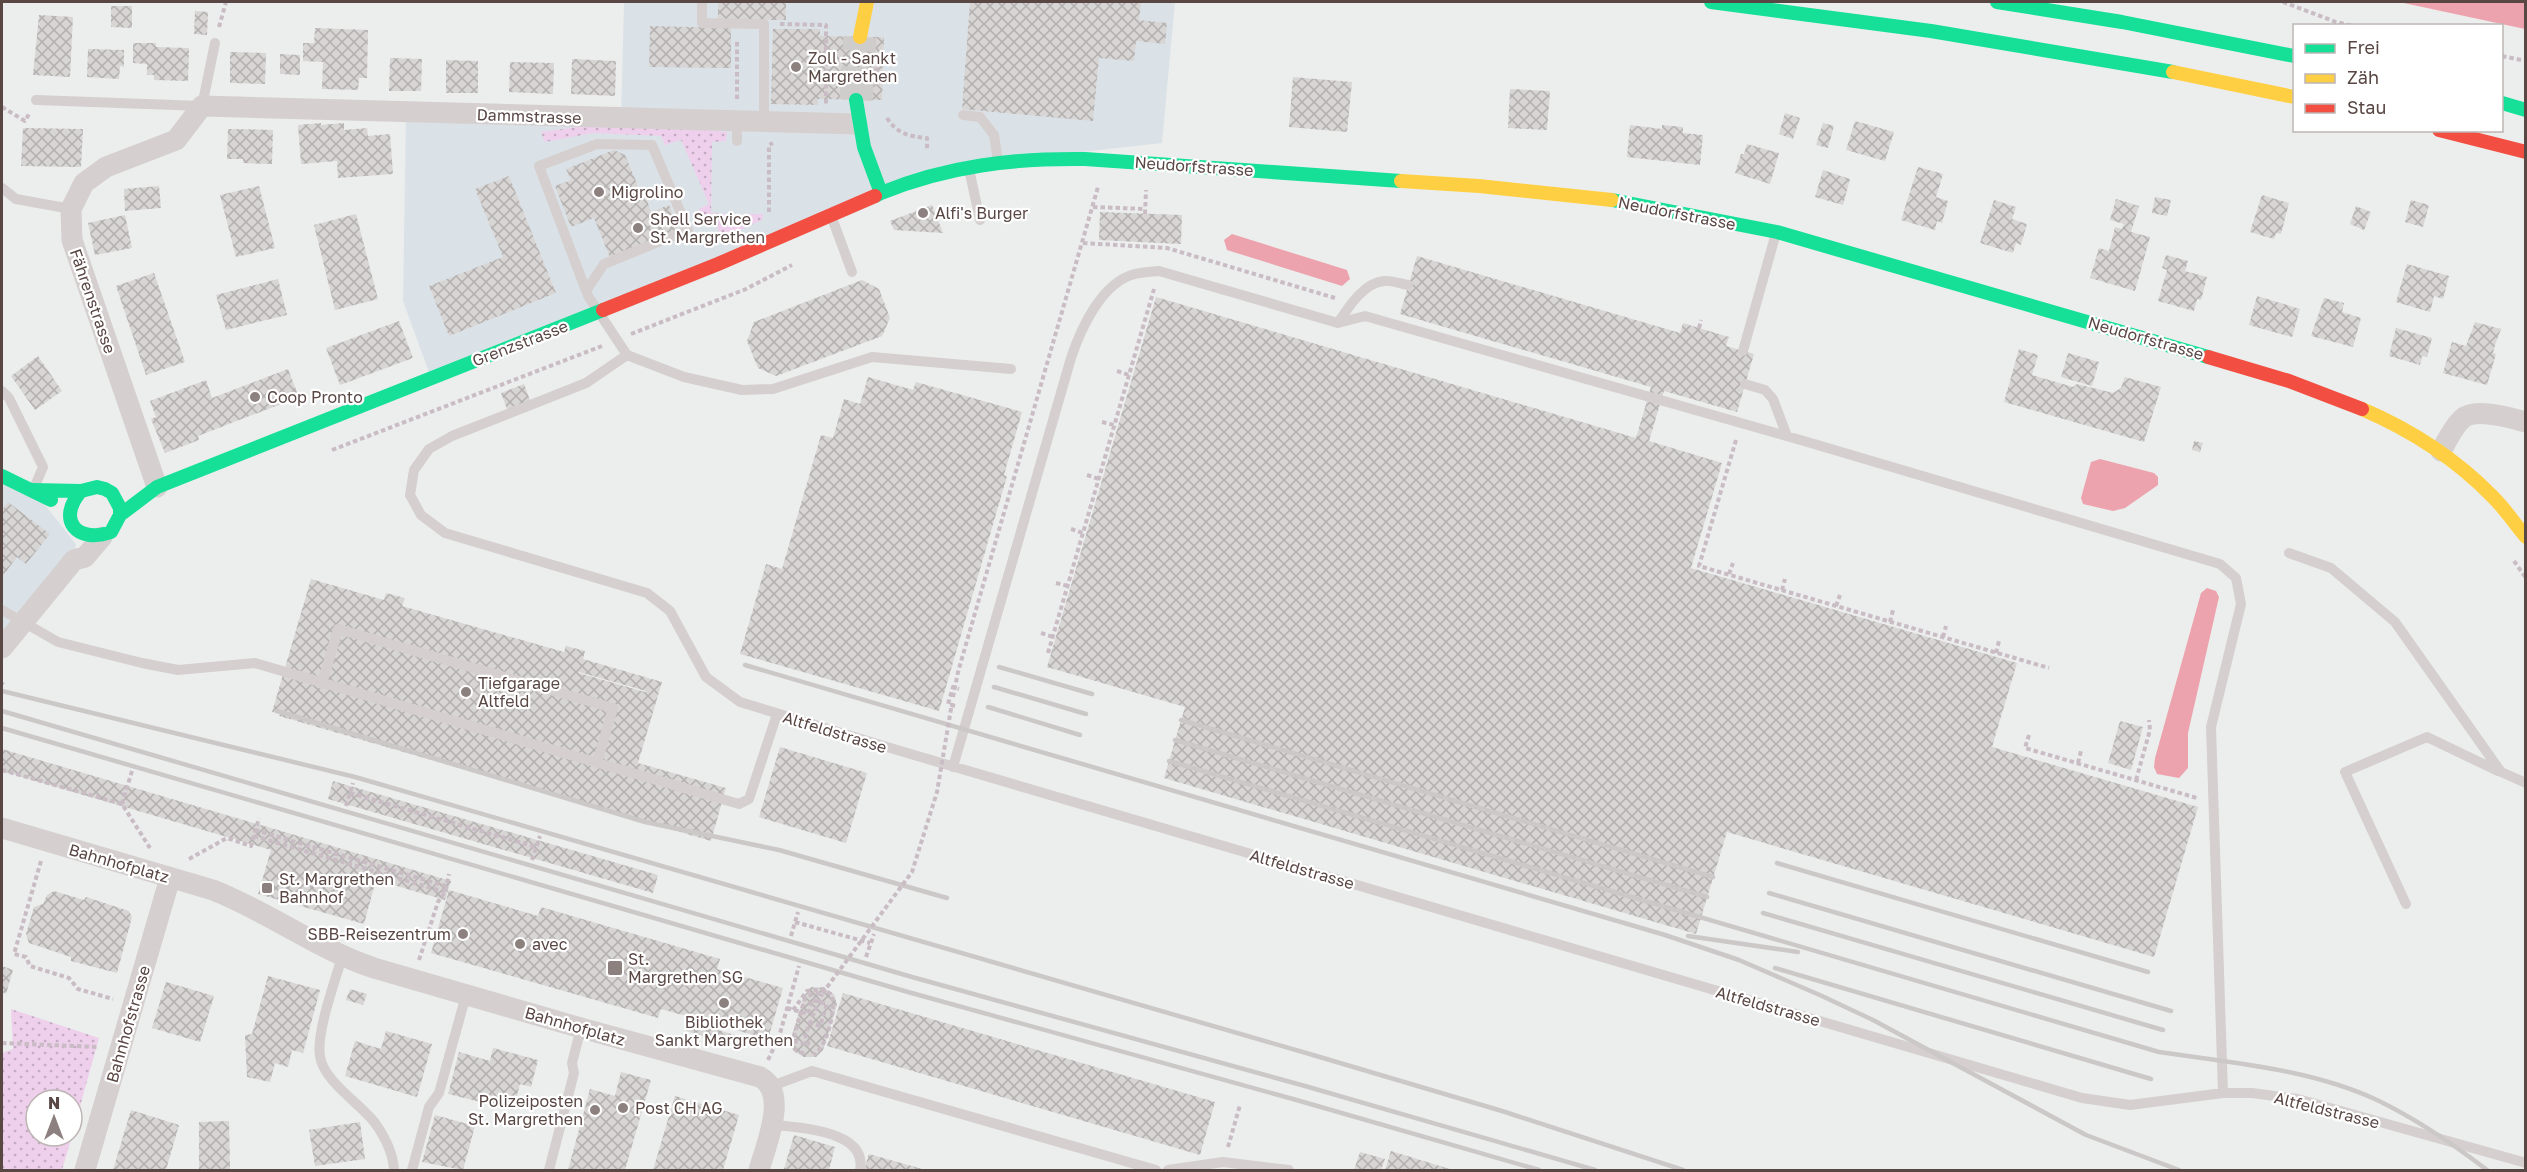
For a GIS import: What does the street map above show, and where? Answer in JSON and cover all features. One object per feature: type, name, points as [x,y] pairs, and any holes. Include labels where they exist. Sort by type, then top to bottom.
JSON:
[{"type":"main road","points":[[860,37],[867,2]]},
{"type":"main road","points":[[1711,2],[1885,24],[2143,67],[2293,97]]},
{"type":"main road","points":[[1997,2],[2122,22],[2293,56]]},
{"type":"main road","points":[[856,100],[857,123],[867,161],[881,193]]},
{"type":"main road","points":[[2503,103],[2526,110]]},
{"type":"main road","points":[[2447,132],[2526,152]]},
{"type":"main road","name":"Neudorfstrasse","points":[[881,193],[930,174],[968,165],[1085,159],[1468,185],[1617,201],[1777,232],[2289,381],[2370,410],[2441,451],[2495,499],[2526,537]]},
{"type":"main road","name":"Grenzstrasse","points":[[120,516],[157,487],[718,264],[881,193]]},
{"type":"main road","points":[[2,476],[33,490],[72,520],[84,536],[102,537],[111,532],[120,516],[117,500],[105,489],[88,487],[81,490],[33,490]]},
{"type":"main road","name":"Grenzstrasse","points":[[105,489],[127,484],[157,487]]},
{"type":"main road","points":[[72,520],[70,503],[81,490]]},
{"type":"street","name":"Dammstrasse","points":[[202,106],[737,131],[764,122],[857,123]]},
{"type":"street","name":"Fährenstrasse","points":[[157,487],[72,240],[71,209],[84,183],[106,167],[176,140],[202,106]]},
{"type":"street","points":[[2441,451],[2462,419],[2472,414],[2506,416],[2526,422]]},
{"type":"street","points":[[72,520],[74,560]]},
{"type":"street","points":[[2,648],[74,560],[85,557],[102,537]]},
{"type":"street","name":"Bahnhofplatz","points":[[2,828],[239,900],[342,957],[766,1081]]},
{"type":"street","name":"Bahnhofstrasse","points":[[85,1170],[170,878]]},
{"type":"street","points":[[759,1170],[771,1125],[775,1099],[766,1081]]},
{"type":"lane","points":[[702,2],[702,23],[764,24],[764,122]]},
{"type":"lane","points":[[36,100],[202,106],[216,43]]},
{"type":"lane","points":[[963,115],[980,117],[993,135],[998,162]]},
{"type":"lane","points":[[586,291],[604,264],[688,230],[652,145],[597,144],[539,166],[586,291],[627,355],[684,377],[742,390],[773,389],[872,357],[1011,369]]},
{"type":"lane","points":[[968,165],[980,220]]},
{"type":"lane","points":[[2,188],[16,199],[71,209]]},
{"type":"lane","points":[[830,215],[852,272]]},
{"type":"lane","points":[[1743,351],[1777,232]]},
{"type":"lane","points":[[953,766],[1077,339],[1104,295],[1116,284],[1134,274],[1159,271],[1338,323],[1365,316],[1787,436],[2220,564],[2236,578],[2241,604],[2211,727],[2223,1093]]},
{"type":"lane","points":[[1338,323],[1352,303],[1371,286],[1384,281],[1408,285]]},
{"type":"lane","name":"Altfeldstrasse","points":[[627,355],[586,383],[452,436],[429,449],[414,470],[410,495],[421,516],[445,533],[647,593],[670,611],[706,677],[740,702],[2082,1098],[2130,1105],[2223,1093],[2252,1093],[2298,1099],[2526,1163]]},
{"type":"lane","points":[[1745,384],[1765,390],[1773,399],[1787,436]]},
{"type":"lane","points":[[2,391],[9,398],[43,467],[33,490]]},
{"type":"lane","points":[[2289,553],[2331,568],[2395,622],[2500,772]]},
{"type":"lane","points":[[2,610],[58,642],[178,670],[255,663],[739,804],[748,799],[777,714]]},
{"type":"lane","points":[[322,684],[338,629],[384,642],[613,708],[597,763]]},
{"type":"lane","points":[[2406,904],[2344,772],[2427,737],[2526,783]]},
{"type":"lane","points":[[342,957],[320,1042],[320,1058],[326,1071],[375,1123],[389,1148],[394,1170]]},
{"type":"lane","points":[[412,1170],[429,1107],[439,1093],[466,995]]},
{"type":"lane","points":[[549,1170],[574,1073],[572,1063],[581,1028]]},
{"type":"lane","points":[[766,1081],[812,1071],[1156,1170]]},
{"type":"lane","points":[[771,1125],[819,1129],[834,1135],[858,1153],[861,1163],[860,1170]]},
{"type":"lane","points":[[1168,1170],[1223,1162],[1289,1170]]},
{"type":"path","points":[[216,43],[226,2]]},
{"type":"path","points":[[2283,2],[2344,24]]},
{"type":"path","points":[[737,24],[737,131]]},
{"type":"path","points":[[764,24],[826,25],[825,123]]},
{"type":"path","points":[[876,51],[878,91]]},
{"type":"path","points":[[2503,56],[2526,61]]},
{"type":"path","points":[[2,108],[25,121],[36,100]]},
{"type":"path","points":[[885,114],[893,127],[901,132],[910,136],[927,138]]},
{"type":"path","points":[[770,218],[770,145],[801,122]]},
{"type":"path","points":[[779,1037],[809,1045],[806,1035],[809,1023],[822,994],[912,872],[937,792],[958,672],[1098,187]]},
{"type":"path","points":[[1093,207],[1145,211],[1146,190]]},
{"type":"path","points":[[1083,243],[1157,246]]},
{"type":"path","points":[[1048,653],[1167,248]]},
{"type":"path","points":[[1699,328],[1701,320]]},
{"type":"path","points":[[1117,371],[1129,375]]},
{"type":"path","points":[[1102,422],[1114,425]]},
{"type":"path","points":[[1736,440],[1699,566],[2049,668]]},
{"type":"path","points":[[1087,475],[1099,479]]},
{"type":"path","points":[[1071,529],[1083,533]]},
{"type":"path","points":[[1729,574],[1733,563]]},
{"type":"path","points":[[1782,590],[1785,579]]},
{"type":"path","points":[[1056,583],[1068,586]]},
{"type":"path","points":[[1836,606],[1840,595]]},
{"type":"path","points":[[1890,622],[1893,610]]},
{"type":"path","points":[[1943,637],[1946,626]]},
{"type":"path","points":[[1041,633],[1053,637]]},
{"type":"path","points":[[1996,652],[1999,641]]},
{"type":"path","points":[[2136,780],[2150,730],[2149,720]]},
{"type":"path","points":[[2029,735],[2025,748],[2214,803]]},
{"type":"path","points":[[2078,763],[2081,750]]},
{"type":"path","points":[[2,770],[122,804],[149,847],[159,850]]},
{"type":"path","points":[[122,804],[132,771]]},
{"type":"path","points":[[346,806],[353,783]]},
{"type":"path","points":[[350,793],[536,847]]},
{"type":"path","points":[[180,856],[190,860],[227,838],[251,846],[259,818]]},
{"type":"path","points":[[255,830],[446,886]]},
{"type":"path","points":[[254,836],[445,892]]},
{"type":"path","points":[[532,860],[540,836]]},
{"type":"path","points":[[41,860],[14,954],[26,957],[30,966],[69,978],[78,989],[113,999]]},
{"type":"path","points":[[413,979],[438,902],[445,892],[449,874]]},
{"type":"path","points":[[791,936],[798,912]]},
{"type":"path","points":[[795,922],[870,943]]},
{"type":"path","points":[[866,957],[874,934]]},
{"type":"path","points":[[766,1081],[799,966]]},
{"type":"path","points":[[793,1010],[807,991],[823,989],[832,995],[834,1004],[822,1048],[815,1055],[804,1054],[795,1049],[793,1039],[805,998],[814,993],[822,994]]},
{"type":"path","points":[[787,1008],[808,1014],[812,1000],[827,1004],[820,1026],[809,1023]]},
{"type":"path","points":[[2,1042],[99,1047]]},
{"type":"path","points":[[1223,1162],[1240,1105]]},
{"type":"shaded area","points":[[624,2],[1175,2],[1162,143],[968,165],[431,378],[403,301],[406,113],[621,118]]},
{"type":"shaded area","points":[[2399,2],[2525,2],[2525,29]]},
{"type":"shaded area","points":[[592,125],[727,132],[726,141],[712,142],[711,213],[727,214],[727,218],[744,219],[745,214],[763,214],[762,220],[722,238],[714,221],[704,223],[699,209],[709,204],[681,140],[665,145],[661,136],[593,133],[545,142],[541,132]]},
{"type":"shaded area","points":[[1232,234],[1347,270],[1350,279],[1342,286],[1227,250],[1224,240]]},
{"type":"shaded area","points":[[2100,459],[2154,473],[2158,477],[2158,485],[2125,508],[2113,511],[2083,504],[2081,498],[2091,462]]},
{"type":"shaded area","points":[[2,476],[33,490],[76,544],[74,560],[2,648]]},
{"type":"shaded area","points":[[2207,588],[2216,591],[2219,597],[2188,733],[2188,768],[2179,778],[2157,774],[2154,767],[2155,758],[2201,593]]},
{"type":"shaded area","points":[[11,1009],[99,1038],[84,1092],[84,1088],[24,1088],[24,1148],[68,1148],[62,1170],[2,1170],[2,1053],[13,1049]]},
{"type":"building","points":[[718,2],[786,2],[786,20],[718,20]]},
{"type":"building","points":[[970,2],[1141,2],[1139,20],[1167,23],[1165,44],[1136,41],[1134,61],[1099,58],[1093,121],[962,109]]},
{"type":"building","points":[[111,6],[132,6],[132,28],[111,27]]},
{"type":"building","points":[[195,11],[208,12],[207,35],[194,34]]},
{"type":"building","points":[[39,15],[73,17],[70,77],[33,75]]},
{"type":"building","points":[[650,26],[731,28],[731,68],[649,67]]},
{"type":"building","points":[[315,28],[368,30],[367,78],[359,78],[358,90],[322,89],[323,62],[303,61],[303,43],[314,43]]},
{"type":"building","points":[[773,29],[820,29],[820,36],[884,37],[882,100],[818,99],[818,105],[771,104]]},
{"type":"building","points":[[133,43],[156,43],[156,47],[189,48],[188,81],[154,80],[154,75],[147,75],[147,64],[133,63]]},
{"type":"building","points":[[88,49],[124,50],[124,67],[120,66],[119,79],[87,77]]},
{"type":"building","points":[[230,52],[266,53],[265,84],[230,83]]},
{"type":"building","points":[[280,54],[300,55],[300,75],[280,74]]},
{"type":"building","points":[[390,58],[422,59],[421,91],[389,91]]},
{"type":"building","points":[[572,59],[616,61],[615,96],[571,94]]},
{"type":"building","points":[[446,60],[478,61],[478,93],[446,93]]},
{"type":"building","points":[[510,62],[554,63],[553,94],[509,92]]},
{"type":"building","points":[[1293,77],[1352,82],[1347,132],[1289,127]]},
{"type":"building","points":[[1510,89],[1550,91],[1547,130],[1508,128]]},
{"type":"building","points":[[1785,113],[1800,118],[1793,139],[1779,134]]},
{"type":"building","points":[[1855,121],[1894,132],[1885,161],[1846,150]]},
{"type":"building","points":[[321,123],[321,125],[344,123],[344,130],[367,128],[368,136],[390,134],[393,174],[338,178],[337,161],[301,164],[298,125]]},
{"type":"building","points":[[1823,123],[1834,126],[1828,148],[1816,145]]},
{"type":"building","points":[[1630,125],[1662,129],[1662,125],[1683,127],[1683,133],[1703,135],[1700,165],[1627,157]]},
{"type":"building","points":[[23,128],[83,129],[81,167],[21,166]]},
{"type":"building","points":[[228,129],[273,130],[272,164],[243,163],[243,159],[227,159]]},
{"type":"building","points":[[1747,144],[1779,153],[1770,184],[1735,173]]},
{"type":"building","points":[[614,150],[625,155],[651,212],[669,205],[682,237],[613,265],[594,218],[571,227],[555,186],[571,180],[566,169]]},
{"type":"building","points":[[1918,167],[1943,174],[1936,197],[1948,201],[1942,223],[1937,221],[1935,230],[1901,220]]},
{"type":"building","points":[[1823,170],[1850,179],[1843,205],[1815,197]]},
{"type":"building","points":[[509,176],[556,293],[449,336],[429,286],[503,257],[475,189]]},
{"type":"building","points":[[159,186],[161,208],[125,211],[124,189]]},
{"type":"building","points":[[259,186],[275,248],[236,257],[220,195]]},
{"type":"building","points":[[2262,195],[2289,203],[2281,234],[2276,233],[2274,239],[2250,232]]},
{"type":"building","points":[[2155,197],[2171,200],[2167,216],[2152,213]]},
{"type":"building","points":[[2116,199],[2139,206],[2131,232],[2150,237],[2135,291],[2090,278],[2099,248],[2109,251],[2115,227],[2122,229],[2124,224],[2110,220]]},
{"type":"building","points":[[1994,200],[2016,207],[2012,219],[2027,224],[2021,245],[2016,243],[2013,253],[1980,243]]},
{"type":"building","points":[[2411,200],[2429,205],[2423,227],[2405,222]]},
{"type":"building","name":"Alfi's Burger","points":[[932,205],[943,233],[894,230],[890,221]]},
{"type":"building","points":[[2356,206],[2371,212],[2364,230],[2350,224]]},
{"type":"building","points":[[1100,212],[1182,215],[1181,244],[1099,240]]},
{"type":"building","points":[[356,214],[378,299],[335,310],[314,225]]},
{"type":"building","points":[[125,215],[132,248],[95,255],[88,223]]},
{"type":"building","points":[[2166,255],[2188,261],[2185,271],[2207,277],[2201,300],[2197,299],[2194,311],[2158,301],[2167,270],[2162,268]]},
{"type":"building","points":[[1417,256],[1680,333],[1683,323],[1729,337],[1726,346],[1754,354],[1737,412],[1664,391],[1649,441],[1722,463],[1691,568],[2017,663],[1992,747],[2198,807],[2154,957],[1727,832],[1696,934],[1164,778],[1185,707],[1047,667],[1156,297],[1636,438],[1651,387],[1400,314]]},
{"type":"building","points":[[2407,264],[2449,276],[2443,299],[2434,296],[2430,312],[2396,302]]},
{"type":"building","points":[[154,273],[185,362],[146,375],[116,286]]},
{"type":"building","points":[[278,279],[287,315],[226,330],[216,295]]},
{"type":"building","points":[[862,280],[879,289],[890,318],[882,336],[776,376],[758,368],[747,341],[754,322]]},
{"type":"building","points":[[2257,296],[2300,309],[2292,337],[2249,325]]},
{"type":"building","points":[[2324,298],[2344,303],[2342,312],[2361,318],[2353,347],[2311,336]]},
{"type":"building","points":[[399,321],[413,358],[340,385],[326,348]]},
{"type":"building","points":[[2475,322],[2501,329],[2493,353],[2496,354],[2487,385],[2443,373],[2452,342],[2466,346]]},
{"type":"building","points":[[2396,328],[2432,338],[2427,357],[2422,356],[2420,365],[2389,356]]},
{"type":"building","points":[[2019,349],[2038,355],[2032,375],[2073,387],[2077,384],[2113,393],[2121,388],[2125,377],[2161,387],[2144,442],[2004,402]]},
{"type":"building","points":[[2068,353],[2099,362],[2092,386],[2061,377]]},
{"type":"building","points":[[38,356],[62,391],[35,410],[11,376]]},
{"type":"building","points":[[288,369],[299,397],[198,436],[199,440],[165,453],[151,419],[156,417],[150,401],[206,380],[212,398]]},
{"type":"building","points":[[868,377],[913,390],[916,382],[1022,412],[1004,475],[1007,476],[939,711],[740,654],[766,564],[782,569],[821,435],[833,438],[844,399],[860,404]]},
{"type":"building","points":[[524,384],[531,403],[508,412],[501,393]]},
{"type":"building","points":[[2194,441],[2203,443],[2200,452],[2192,450]]},
{"type":"building","points":[[8,502],[50,534],[26,564],[17,557],[2,577],[2,511]]},
{"type":"building","points":[[311,579],[384,600],[386,593],[405,598],[402,606],[564,652],[566,646],[585,651],[583,659],[662,682],[638,763],[726,788],[711,841],[279,716],[280,714],[272,712]],"holes":[[[579,672],[646,691],[645,692]]]},
{"type":"building","points":[[2120,721],[2143,727],[2131,770],[2108,763]]},
{"type":"building","points":[[780,747],[867,773],[846,843],[759,817]]},
{"type":"building","points":[[2,749],[451,881],[445,900],[376,880],[364,924],[258,894],[271,850],[2,771]]},
{"type":"building","points":[[333,781],[658,875],[653,893],[328,799]]},
{"type":"building","points":[[449,890],[538,916],[541,907],[720,959],[717,969],[783,988],[768,1039],[661,1009],[658,1018],[431,953]]},
{"type":"building","points":[[54,891],[84,900],[86,897],[129,911],[132,917],[117,973],[71,961],[71,957],[29,943],[26,934],[34,907],[43,904],[47,895]]},
{"type":"building","points":[[2,966],[13,970],[6,994],[2,992]]},
{"type":"building","points":[[268,976],[320,990],[303,1053],[292,1050],[288,1067],[275,1063],[270,1082],[247,1077],[245,1035],[252,1034]]},
{"type":"building","points":[[166,982],[214,996],[200,1042],[152,1028]]},
{"type":"building","points":[[811,987],[824,988],[834,994],[837,1005],[823,1050],[816,1057],[804,1057],[793,1051],[791,1039],[804,996]]},
{"type":"building","points":[[350,989],[367,994],[363,1005],[346,1000]]},
{"type":"building","points":[[843,993],[1215,1102],[1200,1155],[827,1046]]},
{"type":"building","points":[[688,1021],[745,1038],[742,1048],[686,1031]]},
{"type":"building","points":[[386,1031],[432,1044],[417,1097],[345,1076],[355,1041],[381,1049]]},
{"type":"building","points":[[493,1048],[538,1060],[531,1087],[520,1084],[513,1110],[448,1094],[459,1052],[490,1061]]},
{"type":"building","points":[[621,1072],[651,1080],[625,1170],[568,1170],[590,1089],[615,1096]]},
{"type":"building","points":[[675,1096],[739,1115],[723,1170],[653,1170]]},
{"type":"building","points":[[131,1110],[179,1125],[166,1170],[113,1170]]},
{"type":"building","points":[[435,1115],[475,1126],[463,1170],[422,1162]]},
{"type":"building","points":[[229,1121],[230,1170],[199,1170],[199,1122]]},
{"type":"building","points":[[360,1122],[365,1159],[315,1166],[309,1130]]},
{"type":"building","points":[[794,1135],[835,1147],[829,1170],[784,1169]]},
{"type":"building","points":[[1391,1151],[1453,1170],[1385,1170]]},
{"type":"building","points":[[1360,1152],[1385,1159],[1381,1170],[1354,1170]]},
{"type":"building","points":[[869,1154],[926,1170],[864,1170]]},
{"type":"tunnel","points":[[856,100],[860,37]]},
{"type":"railway","points":[[745,665],[1665,935],[1739,960],[1873,1020],[2086,1135],[2179,1170]]},
{"type":"railway","points":[[999,667],[1092,694]]},
{"type":"railway","points":[[994,687],[1086,714]]},
{"type":"railway","points":[[2,691],[355,777],[1313,1055],[1502,1111],[1683,1170]]},
{"type":"railway","points":[[988,707],[1080,735]]},
{"type":"railway","points":[[2,711],[912,977],[1305,1086],[1595,1170]]},
{"type":"railway","points":[[277,711],[645,822],[779,850],[947,898]]},
{"type":"railway","points":[[1181,720],[1713,877]]},
{"type":"railway","points":[[2,728],[908,992],[1539,1170]]},
{"type":"railway","points":[[1175,740],[1707,897]]},
{"type":"railway","points":[[1169,761],[2159,1052],[2243,1064],[2327,1081],[2379,1101],[2408,1116],[2487,1170]]},
{"type":"railway","points":[[1777,863],[2148,972]]},
{"type":"railway","points":[[1769,893],[2171,1011]]},
{"type":"railway","points":[[1763,913],[2163,1030]]},
{"type":"railway","points":[[1688,936],[1798,952]]},
{"type":"railway","points":[[1775,968],[2151,1079]]},
{"type":"traffic: fast","points":[[1711,2],[1931,31],[2173,72]]},
{"type":"traffic: fast","points":[[1997,2],[2122,22],[2293,56]]},
{"type":"traffic: fast","points":[[856,100],[864,147],[881,193],[875,196]]},
{"type":"traffic: fast","points":[[2503,103],[2526,110]]},
{"type":"traffic: fast","points":[[881,193],[956,170],[1007,162],[1059,159],[1401,181]]},
{"type":"traffic: fast","points":[[1612,200],[1777,232],[2208,357]]},
{"type":"traffic: fast","points":[[120,515],[157,487],[603,310]]},
{"type":"traffic: fast","points":[[2,476],[51,500]]},
{"type":"traffic: fast","points":[[33,490],[81,491],[97,487],[105,489],[112,493],[120,508],[120,515],[111,532],[88,535],[74,527],[70,511],[81,491]]},
{"type":"traffic: slow","points":[[860,37],[867,2]]},
{"type":"traffic: slow","points":[[2173,72],[2293,97]]},
{"type":"traffic: slow","points":[[1401,181],[1479,186],[1612,200]]},
{"type":"traffic: slow","points":[[2362,409],[2415,436],[2464,470],[2493,497],[2526,537]]},
{"type":"traffic: jam","points":[[2447,132],[2526,152]]},
{"type":"traffic: jam","points":[[603,310],[718,264],[875,196]]},
{"type":"traffic: jam","points":[[2208,357],[2289,381],[2362,409]]},
{"type":"place","name":"Zoll - Sankt Margrethen","points":[[796,67]]},
{"type":"place","name":"Migrolino","points":[[599,192]]},
{"type":"place","name":"Alfi's Burger","points":[[923,213]]},
{"type":"place","name":"Shell Service St. Margrethen","points":[[638,228]]},
{"type":"place","name":"Coop Pronto","points":[[255,397]]},
{"type":"place","name":"Tiefgarage Altfeld","points":[[466,692]]},
{"type":"place","name":"St. Margrethen Bahnhof","points":[[267,888]]},
{"type":"place","name":"SBB-Reisezentrum","points":[[463,934]]},
{"type":"place","name":"avec","points":[[520,944]]},
{"type":"place","name":"St. Margrethen SG","points":[[615,968]]},
{"type":"place","name":"Bibliothek Sankt Margrethen","points":[[724,1003]]},
{"type":"place","name":"Post CH AG","points":[[623,1108]]},
{"type":"place","name":"Polizeiposten St. Margrethen","points":[[595,1110]]}]
